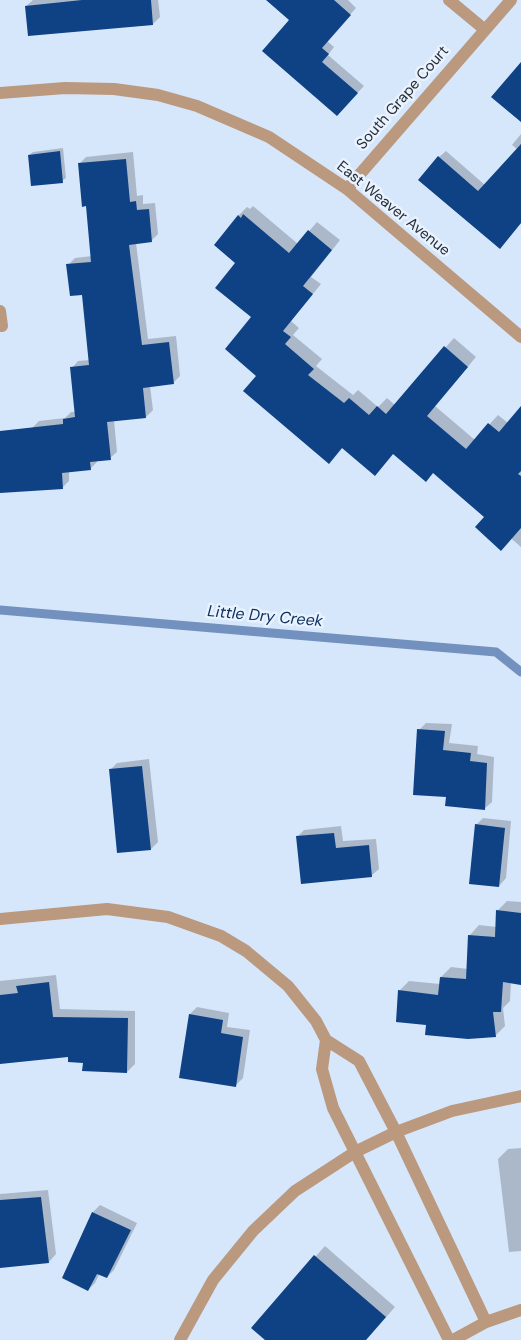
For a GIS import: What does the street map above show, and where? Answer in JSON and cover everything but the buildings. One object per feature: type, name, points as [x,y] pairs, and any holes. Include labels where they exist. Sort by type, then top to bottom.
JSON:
[{"type":"street","points":[[449,0],[484,29]]},
{"type":"street","name":"South Grape Court","points":[[347,189],[511,0]]},
{"type":"street","name":"East Weaver Avenue","points":[[0,93],[65,88],[114,89],[158,95],[198,106],[269,137],[347,189],[521,337]]},
{"type":"street","points":[[0,311],[2,326]]},
{"type":"street","points":[[0,919],[107,909],[168,917],[221,936],[246,952],[288,986],[316,1021],[326,1040],[359,1061],[396,1132],[486,1322]]},
{"type":"street","points":[[326,1040],[322,1069],[333,1108],[451,1340],[486,1322],[521,1310]]},
{"type":"street","points":[[180,1340],[213,1280],[253,1230],[295,1191],[355,1152],[396,1132],[452,1111],[521,1096]]},
{"type":"waterway","name":"Little Dry Creek","points":[[0,610],[496,652],[521,672]]}]
